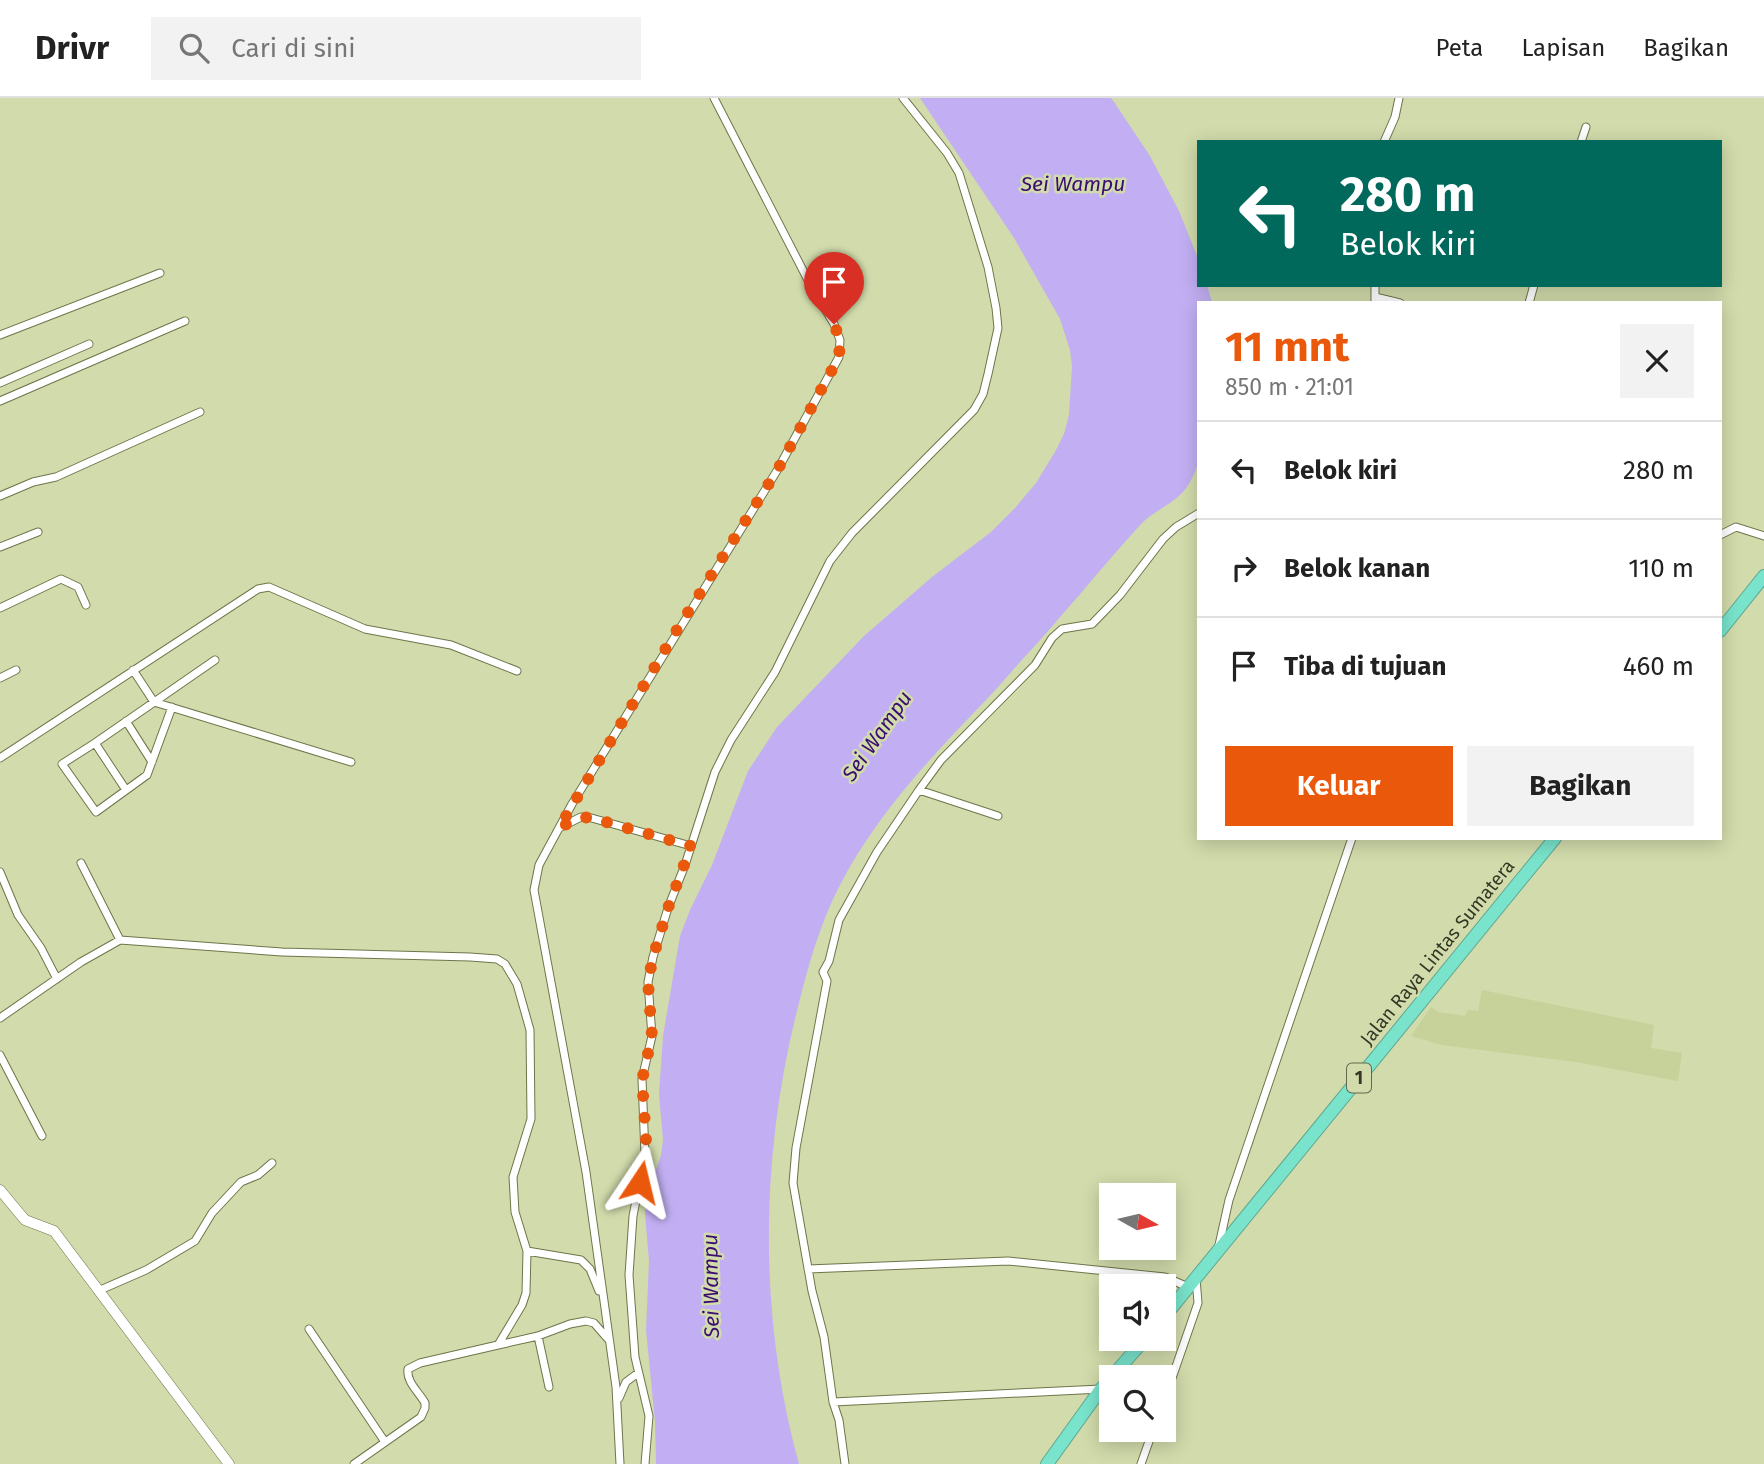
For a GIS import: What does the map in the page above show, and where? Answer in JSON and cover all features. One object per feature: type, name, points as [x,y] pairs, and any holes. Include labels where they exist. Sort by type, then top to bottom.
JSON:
[{"type":"highway","points":[[1722,628],[1764,576]]},
{"type":"highway","name":"Jalan Raya Lintas Sumatera","points":[[1176,1302],[1553,840]]},
{"type":"highway","points":[[1122,1365],[1134,1351]]},
{"type":"highway","points":[[1047,1464],[1099,1392]]},
{"type":"street","points":[[620,1464],[609,1339],[580,1136],[534,890],[539,865],[559,828],[675,633],[778,469],[841,349],[834,324],[810,284],[714,98]]},
{"type":"street","points":[[645,1464],[649,1416],[638,1373],[629,1275],[633,1216],[645,1155],[642,1080],[652,1036],[648,982],[668,908],[720,761],[775,671],[830,561],[852,533],[974,410],[986,384],[996,342],[998,319],[985,256],[959,173],[947,153],[903,98]]},
{"type":"street","points":[[1385,140],[1395,117],[1399,98]]},
{"type":"street","points":[[1582,140],[1586,127]]},
{"type":"street","points":[[0,335],[160,274]]},
{"type":"street","points":[[0,401],[185,321]]},
{"type":"street","points":[[0,383],[89,344]]},
{"type":"street","points":[[0,496],[33,482],[56,477],[200,412]]},
{"type":"street","points":[[845,1464],[824,1337],[808,1269],[793,1183],[796,1148],[827,981],[824,972],[839,920],[877,852],[941,760],[1035,665],[1052,638],[1062,629],[1092,624],[1120,595],[1163,539],[1197,514]]},
{"type":"street","points":[[1722,535],[1736,527],[1764,536]]},
{"type":"street","points":[[0,547],[38,532]]},
{"type":"street","points":[[0,608],[61,579],[78,587],[86,606]]},
{"type":"street","points":[[0,758],[250,593],[269,587],[365,629],[450,645],[517,671]]},
{"type":"street","points":[[172,708],[147,775],[96,812],[62,764],[215,660]]},
{"type":"street","points":[[0,678],[16,670]]},
{"type":"street","points":[[134,670],[154,702],[351,762]]},
{"type":"street","points":[[126,721],[152,762]]},
{"type":"street","points":[[95,743],[126,790]]},
{"type":"street","points":[[919,790],[998,816]]},
{"type":"street","points":[[559,828],[588,817],[691,846]]},
{"type":"street","points":[[1218,1249],[1229,1200],[1351,840]]},
{"type":"street","points":[[81,863],[120,940]]},
{"type":"street","points":[[0,872],[18,915],[41,948],[57,979]]},
{"type":"street","points":[[0,1018],[120,940],[282,952],[500,960],[517,984],[530,1030],[531,1119],[514,1168],[513,1188],[515,1212],[527,1251],[525,1299],[498,1345]]},
{"type":"street","points":[[0,1055],[42,1136]]},
{"type":"street","points":[[98,1291],[146,1270],[195,1241],[212,1213],[241,1182],[258,1175],[272,1163]]},
{"type":"street","points":[[0,1190],[25,1220],[54,1231],[229,1464]]},
{"type":"street","points":[[527,1251],[581,1260],[590,1269],[603,1301]]},
{"type":"street","points":[[808,1269],[1008,1261],[1192,1282],[1198,1303],[1176,1366]]},
{"type":"street","points":[[355,1464],[421,1417],[425,1408],[424,1400],[408,1376],[408,1369],[420,1363],[538,1336],[569,1324],[586,1321],[594,1323],[609,1339]]},
{"type":"street","points":[[310,1329],[385,1442]]},
{"type":"street","points":[[538,1336],[549,1387]]},
{"type":"street","points":[[617,1406],[626,1382],[638,1373]]},
{"type":"street","points":[[833,1402],[1099,1389]]},
{"type":"street","points":[[1141,1464],[1149,1442]]},
{"type":"shaded area","points":[[1482,990],[1654,1025],[1651,1048],[1682,1053],[1678,1081],[1576,1062],[1442,1045],[1411,1036],[1431,1007],[1438,1012],[1465,1016],[1468,1010],[1478,1011]]},
{"type":"water","name":"Sei Wampu","points":[[920,98],[1111,98],[1150,156],[1179,211],[1197,256],[1197,287],[1208,287],[1212,301],[1197,301],[1197,466],[1183,492],[1142,523],[994,692],[905,788],[853,861],[826,916],[806,976],[785,1063],[771,1178],[769,1236],[776,1351],[799,1464],[656,1464],[655,1421],[646,1330],[649,1261],[645,1214],[647,1196],[661,1155],[663,1140],[659,1094],[663,1036],[680,936],[712,865],[748,771],[777,727],[864,636],[932,577],[991,532],[1015,508],[1036,483],[1064,434],[1069,415],[1072,366],[1070,350],[1060,319],[1014,238]]},
{"type":"route","points":[[640,1182],[646,1139],[642,1080],[652,1036],[648,982],[668,908],[691,846],[588,817],[581,817],[559,828],[675,633],[778,469],[839,357],[840,340],[834,324]]}]
